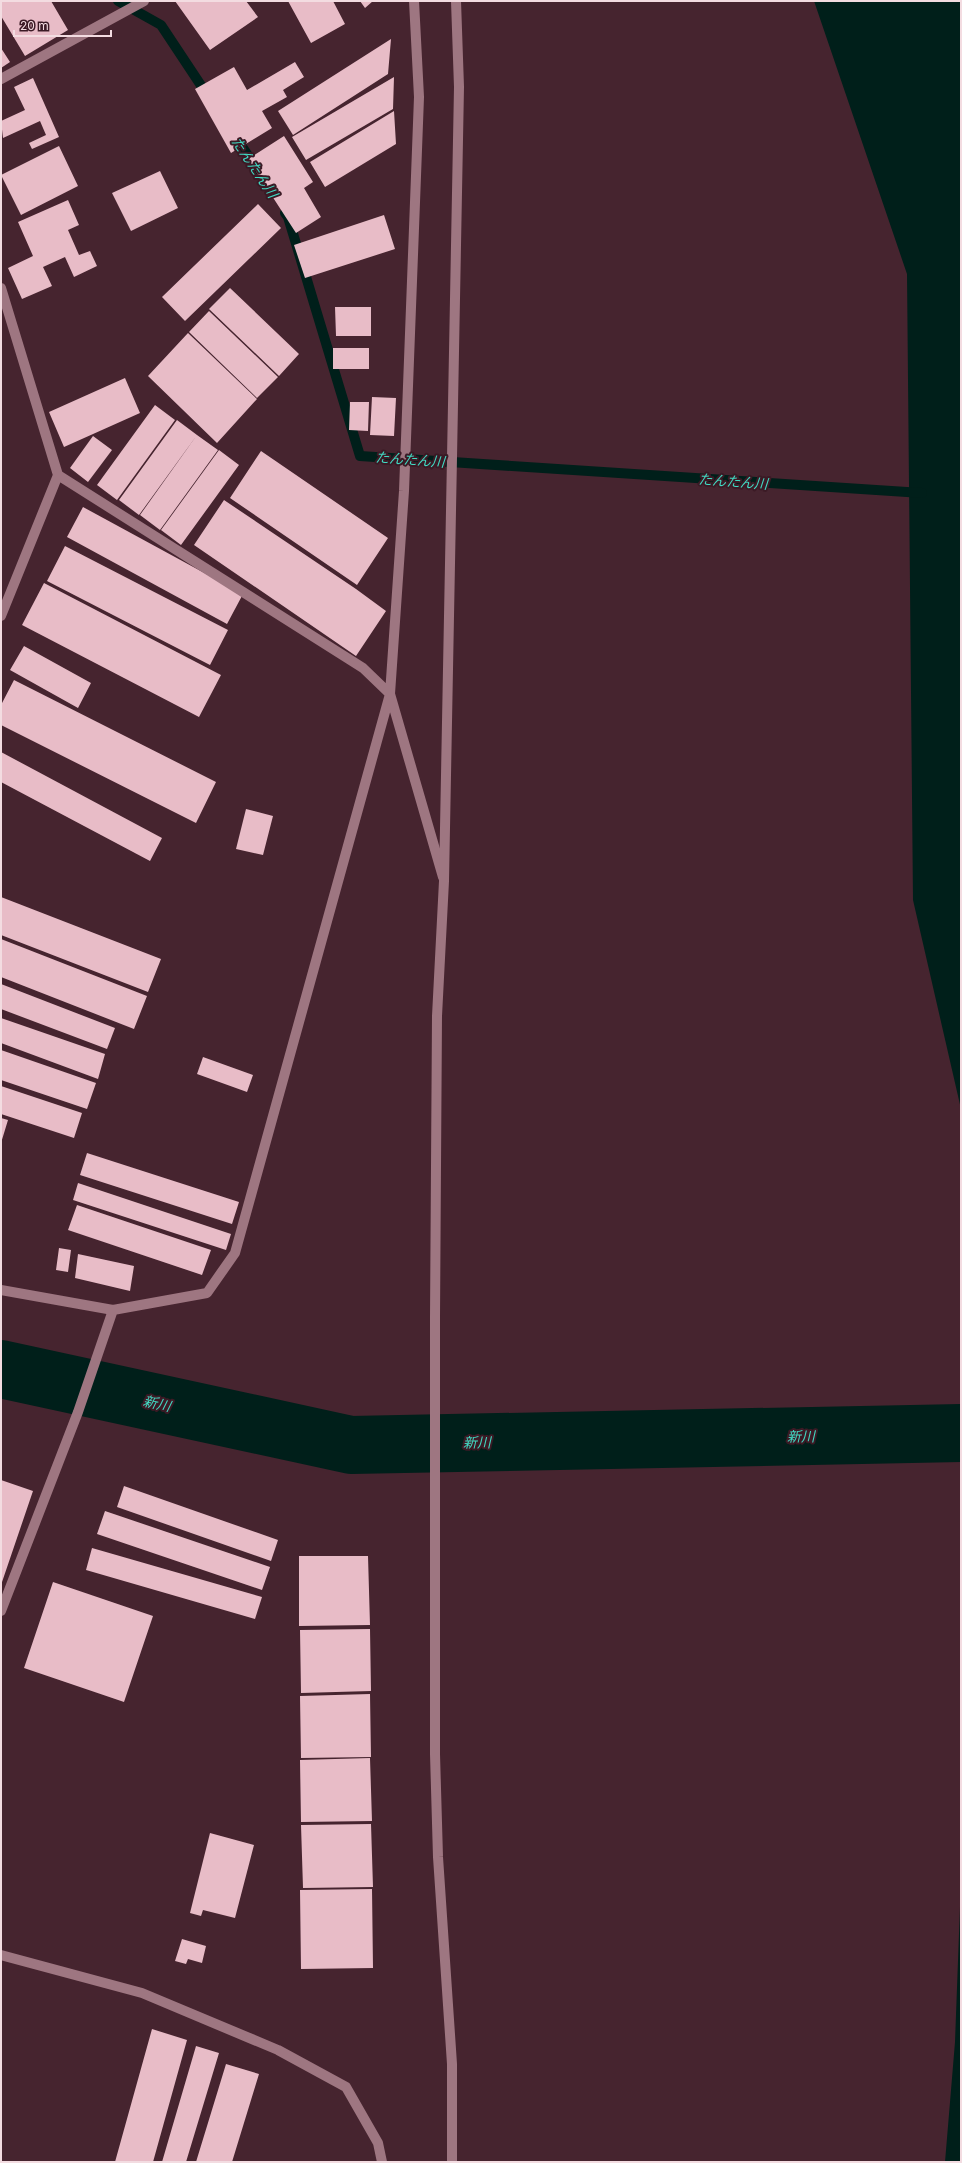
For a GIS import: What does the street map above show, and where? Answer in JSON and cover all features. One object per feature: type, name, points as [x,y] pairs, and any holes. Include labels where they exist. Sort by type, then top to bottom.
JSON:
[{"type":"street","points":[[1,78],[144,1]]},
{"type":"street","points":[[1,1290],[113,1310],[207,1293],[236,1253],[390,694],[404,491],[419,104],[414,1]]},
{"type":"street","points":[[452,2162],[452,2064],[438,1857],[435,1754],[437,1023],[444,881],[459,87],[456,1]]},
{"type":"street","points":[[1,293],[58,475],[1,616]]},
{"type":"street","points":[[58,475],[363,668],[390,694],[444,881]]},
{"type":"street","points":[[1,1610],[78,1412],[113,1310]]},
{"type":"street","points":[[1,1955],[142,1993],[278,2050],[346,2087],[378,2143],[382,2162]]},
{"type":"shaded area","points":[[814,1],[961,1],[961,1109],[913,900],[907,274]]},
{"type":"shaded area","points":[[961,1880],[961,2162],[945,2162],[955,2042]]},
{"type":"building","points":[[1,1],[51,1],[68,30],[25,56],[1,16]]},
{"type":"building","points":[[175,1],[246,1],[258,17],[210,50]]},
{"type":"building","points":[[288,1],[333,1],[345,24],[311,43]]},
{"type":"building","points":[[360,1],[373,1],[365,8]]},
{"type":"building","points":[[391,39],[388,74],[293,135],[278,111]]},
{"type":"building","points":[[1,48],[10,62],[1,68]]},
{"type":"building","points":[[295,62],[304,77],[283,90],[287,97],[262,111],[272,128],[231,153],[195,89],[234,67],[247,90]]},
{"type":"building","points":[[394,77],[393,109],[306,160],[292,137]]},
{"type":"building","points":[[33,78],[59,137],[32,149],[29,143],[46,135],[40,121],[3,138],[1,121],[25,110],[14,87]]},
{"type":"building","points":[[394,111],[396,144],[325,187],[310,162]]},
{"type":"building","points":[[284,136],[313,182],[304,188],[321,217],[296,233],[248,159]]},
{"type":"building","points":[[59,146],[78,186],[21,215],[1,175]]},
{"type":"building","points":[[160,171],[178,208],[131,231],[112,193]]},
{"type":"building","points":[[68,200],[79,225],[68,230],[79,255],[90,251],[97,266],[74,277],[65,257],[43,267],[52,286],[22,299],[8,268],[33,256],[18,222]]},
{"type":"building","points":[[258,204],[281,228],[185,321],[162,297]]},
{"type":"building","points":[[384,215],[395,249],[305,278],[294,245]]},
{"type":"building","points":[[230,288],[299,354],[279,376],[209,309]]},
{"type":"building","points":[[335,307],[371,307],[371,336],[336,336]]},
{"type":"building","points":[[209,311],[278,377],[257,398],[189,332]]},
{"type":"building","points":[[188,333],[257,399],[217,443],[148,376]]},
{"type":"building","points":[[333,348],[369,348],[369,369],[333,369]]},
{"type":"building","points":[[125,378],[140,413],[64,447],[49,412]]},
{"type":"building","points":[[372,397],[396,398],[394,436],[370,435]]},
{"type":"building","points":[[350,402],[369,402],[368,431],[349,430]]},
{"type":"building","points":[[155,405],[175,420],[117,500],[97,485]]},
{"type":"building","points":[[177,420],[197,435],[139,515],[119,500]]},
{"type":"building","points":[[197,435],[218,450],[160,530],[140,515]]},
{"type":"building","points":[[93,436],[112,450],[88,482],[70,468]]},
{"type":"building","points":[[219,450],[239,465],[181,545],[161,530]]},
{"type":"building","points":[[261,451],[388,538],[357,585],[230,498]]},
{"type":"building","points":[[224,500],[386,611],[356,656],[194,545]]},
{"type":"building","points":[[83,507],[243,594],[227,624],[67,537]]},
{"type":"building","points":[[65,546],[228,630],[210,665],[47,581]]},
{"type":"building","points":[[44,583],[221,675],[199,717],[22,625]]},
{"type":"building","points":[[24,646],[91,683],[78,708],[10,670]]},
{"type":"building","points":[[14,680],[216,782],[196,823],[1,725],[1,705]]},
{"type":"building","points":[[1,752],[162,838],[150,861],[1,782]]},
{"type":"building","points":[[246,809],[273,816],[263,855],[236,849]]},
{"type":"building","points":[[1,897],[161,959],[148,992],[1,935]]},
{"type":"building","points":[[1,939],[147,996],[134,1029],[1,977]]},
{"type":"building","points":[[1,984],[115,1028],[107,1049],[1,1009]]},
{"type":"building","points":[[1,1018],[105,1054],[98,1079],[1,1043]]},
{"type":"building","points":[[1,1050],[96,1083],[87,1109],[1,1080]]},
{"type":"building","points":[[203,1057],[253,1075],[247,1092],[197,1074]]},
{"type":"building","points":[[1,1086],[82,1113],[74,1138],[1,1114]]},
{"type":"building","points":[[1,1118],[8,1120],[1,1143]]},
{"type":"building","points":[[87,1153],[239,1202],[232,1224],[80,1175]]},
{"type":"building","points":[[78,1183],[231,1234],[226,1250],[73,1200]]},
{"type":"building","points":[[77,1205],[211,1250],[202,1275],[68,1230]]},
{"type":"building","points":[[59,1248],[71,1250],[68,1272],[56,1270]]},
{"type":"building","points":[[78,1254],[134,1266],[130,1291],[75,1278]]},
{"type":"building","points":[[1,1480],[33,1491],[1,1585]]},
{"type":"building","points":[[124,1486],[278,1540],[271,1561],[117,1507]]},
{"type":"building","points":[[105,1511],[270,1567],[262,1590],[97,1534]]},
{"type":"building","points":[[92,1548],[262,1597],[255,1619],[86,1570]]},
{"type":"building","points":[[299,1556],[368,1556],[370,1625],[299,1626]]},
{"type":"building","points":[[53,1582],[153,1616],[124,1702],[24,1668]]},
{"type":"building","points":[[370,1629],[371,1691],[301,1693],[300,1630]]},
{"type":"building","points":[[370,1694],[371,1757],[301,1758],[300,1696]]},
{"type":"building","points":[[370,1758],[372,1821],[301,1822],[300,1760]]},
{"type":"building","points":[[371,1824],[373,1887],[303,1888],[301,1825]]},
{"type":"building","points":[[210,1833],[254,1845],[235,1918],[203,1910],[201,1916],[190,1913]]},
{"type":"building","points":[[372,1889],[373,1968],[301,1969],[300,1890]]},
{"type":"building","points":[[182,1939],[206,1946],[202,1963],[188,1959],[186,1964],[175,1961]]},
{"type":"building","points":[[152,2029],[187,2040],[153,2162],[115,2162]]},
{"type":"building","points":[[196,2046],[219,2053],[186,2162],[162,2162]]},
{"type":"building","points":[[226,2064],[259,2074],[232,2162],[196,2162]]},
{"type":"waterway","name":"たんたん川","points":[[118,1],[161,25],[208,96]]},
{"type":"waterway","name":"たんたん川","points":[[235,136],[257,169]]},
{"type":"waterway","name":"たんたん川","points":[[285,213],[288,217],[360,456],[922,493]]},
{"type":"waterway","name":"新川","points":[[1,1369],[351,1445],[961,1433]]}]
